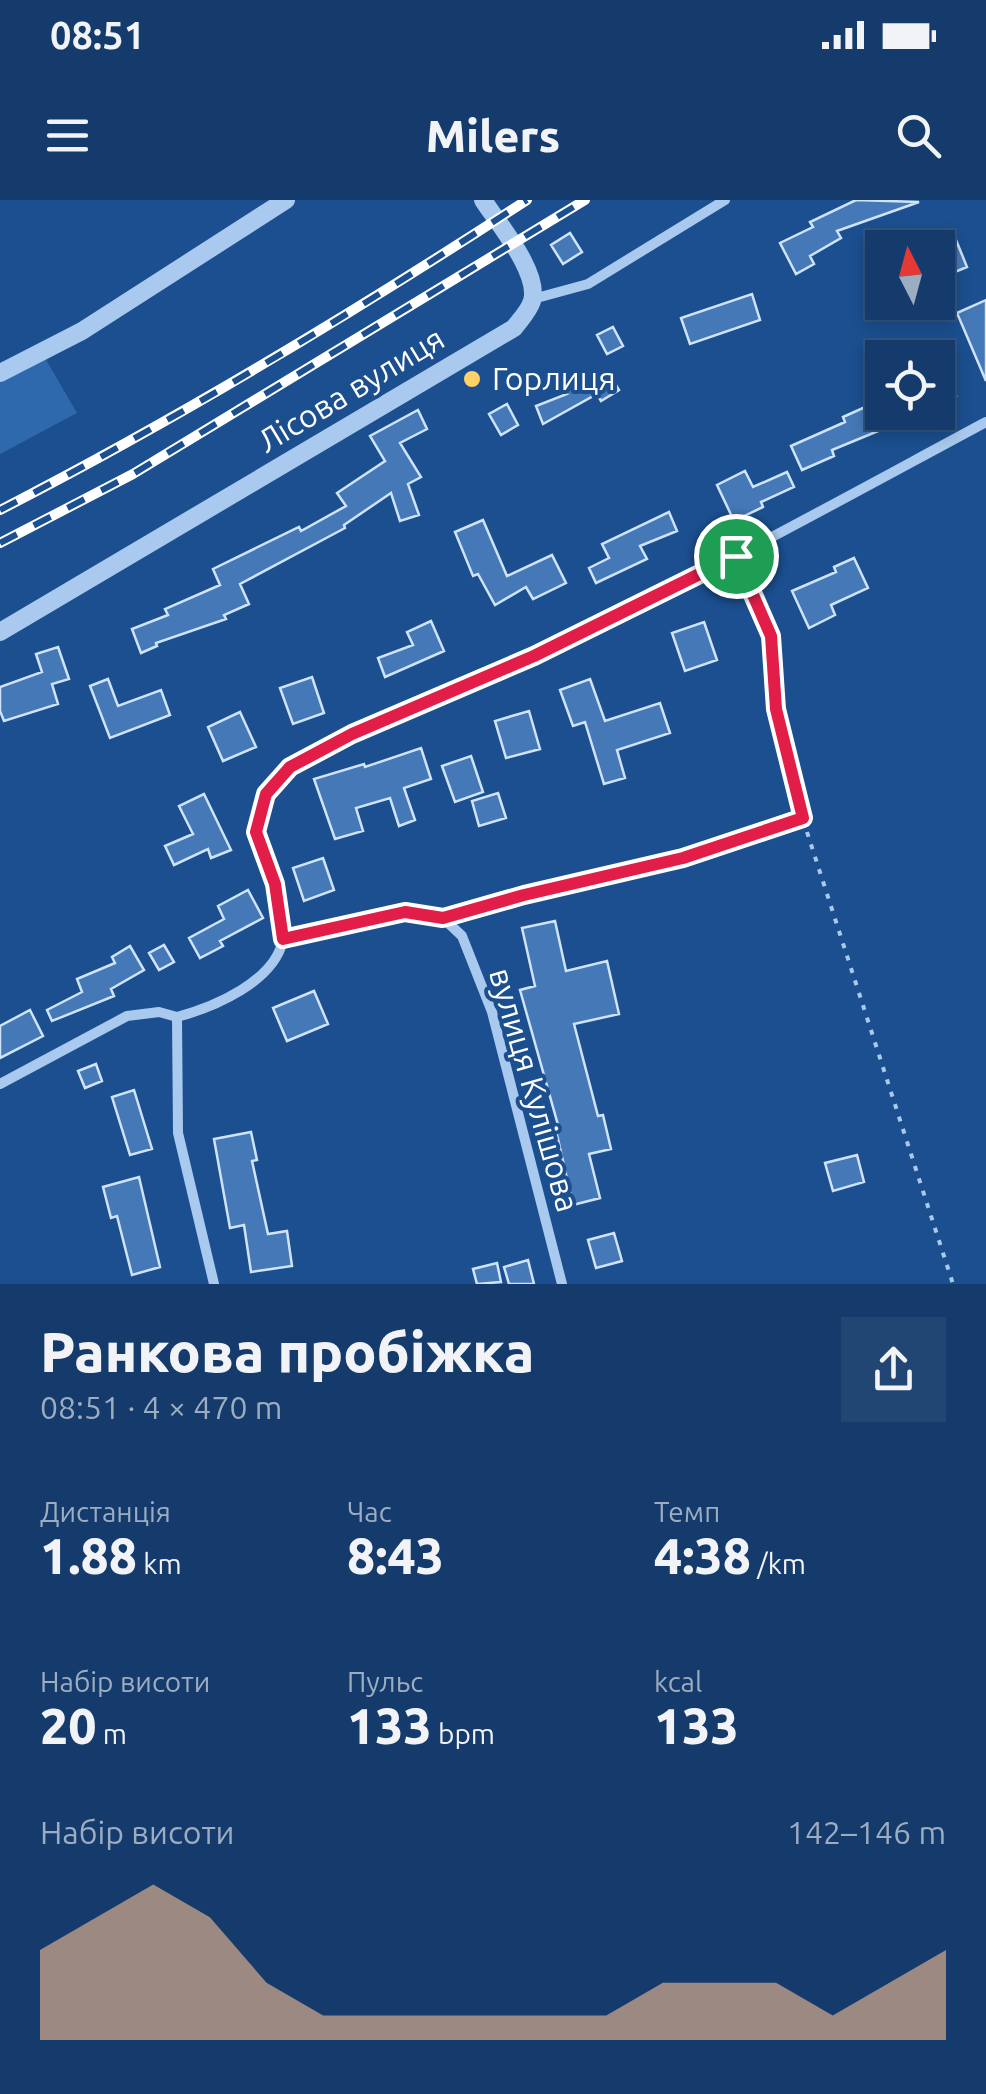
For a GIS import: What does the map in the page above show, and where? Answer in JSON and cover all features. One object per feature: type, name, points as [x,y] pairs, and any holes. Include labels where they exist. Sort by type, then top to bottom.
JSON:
[{"type":"street","points":[[0,374],[82,331],[286,200]]},
{"type":"street","points":[[483,200],[527,270],[533,298],[588,284],[725,200]]},
{"type":"street","name":"Лісова вулиця","points":[[0,632],[514,328],[533,298]]},
{"type":"street","points":[[0,1084],[126,1016],[159,1012],[177,1018],[206,1009],[240,992],[269,966],[283,939],[275,884],[256,832],[266,794],[290,767],[352,734],[534,656],[736,556],[986,422]]},
{"type":"street","points":[[283,939],[405,912],[443,918]]},
{"type":"street","name":"вулиця Кулішова","points":[[443,918],[462,936],[492,1012],[562,1284]]},
{"type":"street","points":[[177,1018],[178,1133],[214,1284]]},
{"type":"lane","points":[[443,918],[683,858],[803,818],[776,709],[771,636],[736,556]]},
{"type":"path","points":[[803,818],[953,1284]]},
{"type":"shaded area","points":[[45,358],[77,413],[0,454],[0,379]]},
{"type":"building","points":[[856,200],[919,202],[837,231],[841,238],[810,256],[814,264],[796,274],[780,243],[813,227],[810,222]]},
{"type":"building","points":[[570,233],[582,252],[563,264],[551,245]]},
{"type":"building","points":[[955,237],[967,267],[955,272]]},
{"type":"building","points":[[752,294],[760,320],[690,344],[681,318]]},
{"type":"building","points":[[986,300],[986,381],[957,313]]},
{"type":"building","points":[[613,327],[623,346],[607,354],[597,335]]},
{"type":"building","points":[[608,372],[619,390],[601,401],[597,394],[543,424],[536,406],[567,394],[564,390],[582,380],[586,387],[591,385]]},
{"type":"building","points":[[507,404],[518,425],[501,435],[489,414]]},
{"type":"building","points":[[865,407],[865,430],[881,430],[832,450],[834,456],[802,470],[791,446],[845,422],[843,417]]},
{"type":"building","points":[[418,410],[427,429],[400,443],[421,477],[408,484],[419,515],[400,521],[391,493],[345,528],[240,584],[249,604],[224,615],[226,619],[156,643],[157,646],[141,653],[132,629],[168,615],[165,609],[220,585],[213,569],[299,527],[301,531],[346,506],[337,493],[385,461],[370,436]]},
{"type":"building","points":[[745,471],[753,487],[787,472],[794,487],[761,502],[763,507],[734,521],[717,485]]},
{"type":"building","points":[[669,512],[677,531],[640,546],[647,559],[596,583],[589,568],[609,558],[602,544]]},
{"type":"building","points":[[483,520],[507,576],[552,555],[566,583],[533,599],[526,587],[495,605],[478,574],[473,576],[455,532]]},
{"type":"building","points":[[854,558],[868,588],[831,605],[835,615],[809,628],[792,591],[836,572],[834,567]]},
{"type":"building","points":[[431,621],[444,651],[385,677],[378,658],[413,645],[407,632]]},
{"type":"building","points":[[704,622],[717,660],[685,671],[672,633]]},
{"type":"building","points":[[58,647],[69,679],[52,684],[58,704],[4,721],[0,687],[42,672],[36,654]]},
{"type":"building","points":[[312,677],[324,713],[293,724],[280,688]]},
{"type":"building","points":[[108,679],[118,706],[161,690],[170,715],[110,738],[90,686]]},
{"type":"building","points":[[590,679],[605,721],[660,703],[670,733],[617,750],[625,778],[604,784],[585,722],[573,726],[560,690]]},
{"type":"building","points":[[529,711],[540,749],[506,758],[495,721]]},
{"type":"building","points":[[240,712],[256,747],[223,761],[208,727]]},
{"type":"building","points":[[421,748],[431,779],[404,788],[415,820],[399,826],[390,798],[356,808],[363,831],[335,839],[314,779]]},
{"type":"building","points":[[471,756],[483,792],[455,802],[442,766]]},
{"type":"building","points":[[498,793],[506,818],[479,826],[472,801]]},
{"type":"building","points":[[204,794],[231,850],[211,858],[208,849],[174,865],[165,846],[193,834],[179,806]]},
{"type":"building","points":[[323,858],[334,890],[304,901],[293,868]]},
{"type":"building","points":[[248,890],[263,918],[220,941],[223,946],[200,958],[189,938],[224,919],[218,906]]},
{"type":"building","points":[[555,921],[566,971],[607,961],[619,1014],[574,1024],[598,1116],[603,1115],[611,1149],[589,1154],[600,1198],[573,1205],[555,1126],[558,1125],[520,990],[535,986],[522,928]]},
{"type":"building","points":[[164,945],[174,962],[159,970],[149,953]]},
{"type":"building","points":[[130,946],[144,970],[111,989],[114,996],[52,1021],[47,1010],[82,992],[77,979],[115,963],[112,957]]},
{"type":"building","points":[[314,991],[328,1024],[287,1041],[273,1008]]},
{"type":"building","points":[[30,1010],[43,1036],[0,1058],[0,1026]]},
{"type":"building","points":[[96,1064],[102,1081],[85,1088],[78,1071]]},
{"type":"building","points":[[134,1090],[152,1149],[130,1155],[112,1097]]},
{"type":"building","points":[[251,1132],[257,1160],[252,1161],[268,1234],[287,1231],[292,1266],[251,1272],[244,1225],[230,1228],[214,1139]]},
{"type":"building","points":[[857,1155],[864,1182],[833,1191],[825,1163]]},
{"type":"building","points":[[139,1177],[160,1267],[132,1275],[117,1216],[111,1218],[103,1187]]},
{"type":"building","points":[[614,1233],[622,1261],[596,1268],[588,1240]]},
{"type":"building","points":[[528,1260],[534,1284],[509,1284],[504,1267]]},
{"type":"building","points":[[497,1263],[501,1282],[477,1284],[473,1269]]},
{"type":"railway","points":[[0,510],[268,362],[527,200]]},
{"type":"railway","points":[[0,543],[133,474],[585,200]]},
{"type":"place","name":"Горлиця","points":[[472,379]]},
{"type":"route","points":[[736,556],[771,636],[776,709],[803,818],[683,858],[443,918],[405,912],[283,939],[275,884],[256,832],[266,794],[290,767],[352,734],[534,656],[736,556]]}]
